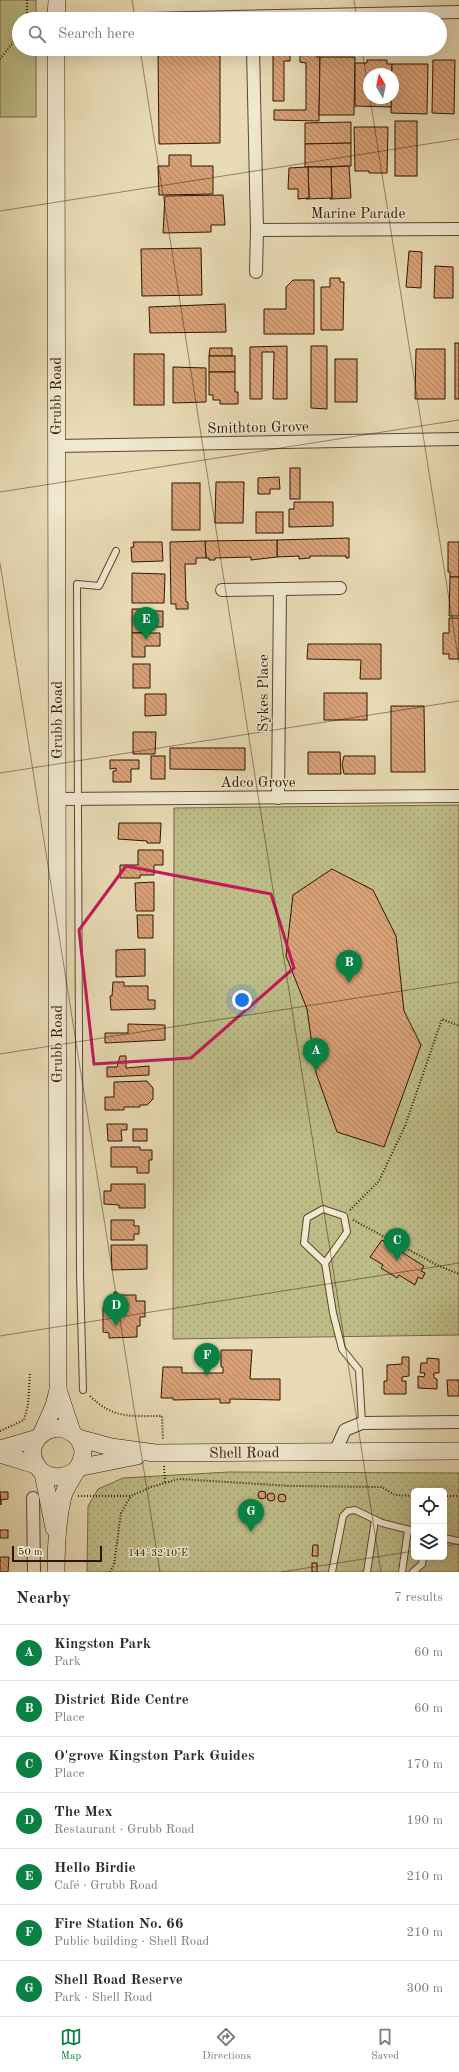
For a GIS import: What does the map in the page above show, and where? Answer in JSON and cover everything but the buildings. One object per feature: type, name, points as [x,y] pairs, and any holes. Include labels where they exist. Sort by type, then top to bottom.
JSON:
[{"type":"main road","points":[[56,12],[57,0]]},
{"type":"main road","name":"Grubb Road","points":[[39,1437],[54,1406],[58,1390],[56,56]]},
{"type":"main road","name":"Grubb Road","points":[[58,1390],[75,1435]]},
{"type":"main road","points":[[0,1449],[39,1437],[56,1428],[75,1435],[83,1454],[64,1496],[56,1540],[56,1572]]},
{"type":"main road","name":"Shell Road","points":[[75,1435],[111,1447],[159,1452],[459,1451]]},
{"type":"main road","points":[[39,1437],[33,1452],[39,1469],[56,1540]]},
{"type":"main road","name":"Shell Road","points":[[76,1470],[159,1452]]},
{"type":"main road","points":[[0,1454],[39,1469],[50,1477],[59,1478],[76,1470]]},
{"type":"street","points":[[447,12],[459,12]]},
{"type":"street","points":[[253,56],[257,230],[256,272]]},
{"type":"street","name":"Marine Parade","points":[[257,230],[459,229]]},
{"type":"street","name":"Smithton Grove","points":[[56,446],[459,439]]},
{"type":"street","points":[[222,590],[340,588]]},
{"type":"street","name":"Sykes Place","points":[[278,798],[280,589]]},
{"type":"street","name":"Adco Grove","points":[[57,799],[459,796]]},
{"type":"street","points":[[335,1452],[345,1430],[362,1423],[459,1422]]},
{"type":"street","points":[[33,1498],[34,1572]]},
{"type":"lane","name":"Grubb Road","points":[[83,1390],[80,1274],[77,584],[99,586],[116,552]]},
{"type":"lane","points":[[325,1263],[347,1232],[344,1216],[323,1209],[307,1218],[304,1242],[325,1263],[332,1313],[342,1349],[359,1370],[362,1423]]},
{"type":"lane","points":[[332,1572],[343,1516],[348,1511],[355,1510],[375,1520],[411,1531],[402,1572]]},
{"type":"lane","points":[[367,1572],[375,1520]]},
{"type":"lane","points":[[447,1539],[459,1541]]},
{"type":"lane","points":[[413,1572],[422,1564],[423,1560]]},
{"type":"path","points":[[27,0],[27,12]]},
{"type":"path","points":[[0,59],[12,44]]},
{"type":"path","points":[[459,1026],[442,1019],[405,1126],[379,1181],[344,1216],[439,1266],[459,1274]]},
{"type":"path","points":[[0,1431],[24,1420],[28,1405],[30,1373]]},
{"type":"path","points":[[83,1390],[98,1404],[120,1416],[162,1416],[159,1452],[165,1483]]},
{"type":"path","points":[[64,1496],[130,1496],[151,1486],[179,1480],[292,1486],[382,1487],[395,1496],[411,1496]]},
{"type":"path","points":[[110,1572],[114,1565],[121,1513],[130,1496]]},
{"type":"path","points":[[447,1496],[459,1496]]},
{"type":"highlighted area","points":[[126,866],[271,894],[294,968],[191,1058],[94,1064],[79,930]]},
{"type":"shaded area","points":[[0,0],[36,0],[36,12],[12,12],[12,56],[36,56],[36,117],[0,117]]},
{"type":"shaded area","points":[[459,805],[459,1335],[173,1339],[174,808]]},
{"type":"shaded area","points":[[229,1472],[459,1473],[459,1572],[87,1572],[88,1506],[98,1489],[123,1478]]},
{"type":"place","name":"Hello Birdie","points":[[146,640]]},
{"type":"place","name":"District Ride Centre","points":[[349,983]]},
{"type":"place","name":"Kingston Park","points":[[316,1071]]},
{"type":"place","name":"O'grove Kingston Park Guides","points":[[397,1261]]},
{"type":"place","name":"The Mex","points":[[116,1326]]},
{"type":"place","name":"Fire Station No. 66","points":[[207,1376]]},
{"type":"place","name":"Shell Road Reserve","points":[[251,1532]]}]
